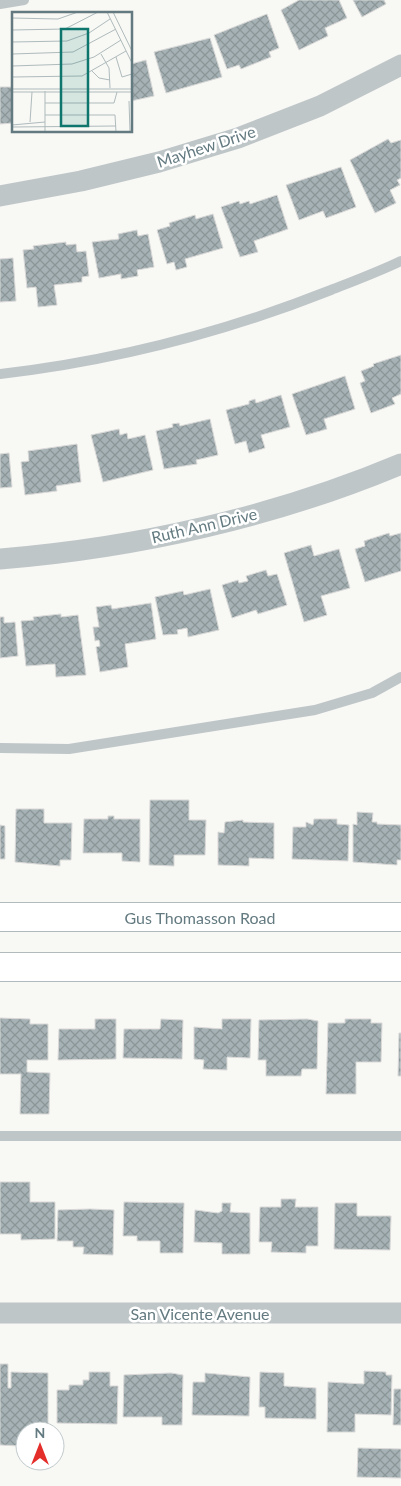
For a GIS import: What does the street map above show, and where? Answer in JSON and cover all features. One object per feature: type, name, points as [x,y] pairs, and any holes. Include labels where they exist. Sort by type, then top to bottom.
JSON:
[{"type":"main road","name":"Gus Thomasson Road","points":[[0,917],[401,917]]},
{"type":"main road","points":[[0,967],[401,967]]},
{"type":"street","name":"Mayhew Drive","points":[[0,196],[81,181],[159,162],[238,138],[320,106],[401,65]]},
{"type":"street","name":"Ruth Ann Drive","points":[[0,559],[41,556],[161,537],[279,508],[401,464]]},
{"type":"street","name":"San Vicente Avenue","points":[[0,1313],[401,1313]]},
{"type":"lane","points":[[0,4],[24,0]]},
{"type":"lane","points":[[0,374],[55,368],[174,342],[281,310],[401,261]]},
{"type":"lane","points":[[0,748],[78,748],[315,710],[372,693],[401,677]]},
{"type":"lane","points":[[0,1136],[401,1136]]},
{"type":"building","points":[[299,0],[339,0],[347,18],[325,28],[328,36],[299,50],[281,10]]},
{"type":"building","points":[[353,0],[384,0],[386,4],[362,17]]},
{"type":"building","points":[[267,14],[279,48],[269,52],[271,57],[241,69],[239,65],[227,69],[214,35]]},
{"type":"building","points":[[210,38],[222,77],[166,93],[154,52]]},
{"type":"building","points":[[146,60],[154,96],[132,101],[132,64]]},
{"type":"building","points":[[0,87],[12,87],[12,123],[0,124]]},
{"type":"building","points":[[388,139],[391,143],[401,140],[401,178],[397,180],[400,185],[390,190],[396,203],[375,213],[350,160]]},
{"type":"building","points":[[341,167],[356,207],[326,218],[323,211],[299,220],[286,185]]},
{"type":"building","points":[[277,195],[288,229],[254,241],[258,252],[240,257],[221,207],[239,201],[240,204],[249,201],[250,204]]},
{"type":"building","points":[[213,214],[223,248],[185,259],[187,267],[176,270],[174,262],[167,264],[157,230],[170,226],[169,223],[195,215],[196,219]]},
{"type":"building","points":[[137,230],[138,236],[148,234],[154,267],[137,270],[138,276],[121,279],[121,274],[99,278],[92,242],[119,239],[118,234]]},
{"type":"building","points":[[66,242],[66,245],[76,244],[77,252],[86,251],[89,276],[82,277],[82,282],[54,285],[57,305],[38,307],[36,287],[27,288],[23,250],[34,249],[33,246]]},
{"type":"building","points":[[13,258],[16,301],[0,302],[0,259]]},
{"type":"building","points":[[401,355],[401,394],[392,398],[395,404],[371,413],[360,383],[365,381],[361,371],[374,366],[373,364]]},
{"type":"building","points":[[345,376],[355,409],[324,419],[327,429],[306,435],[292,394]]},
{"type":"building","points":[[281,395],[290,427],[261,435],[265,448],[249,453],[246,441],[235,444],[226,410],[249,404],[249,401],[255,399],[256,403]]},
{"type":"building","points":[[210,419],[218,455],[196,460],[197,464],[164,469],[156,431],[173,427],[172,424],[179,423],[180,426]]},
{"type":"building","points":[[119,429],[120,435],[127,433],[128,439],[145,435],[153,470],[103,482],[91,435]]},
{"type":"building","points":[[77,444],[81,482],[56,486],[57,491],[25,495],[21,462],[29,461],[28,451]]},
{"type":"building","points":[[9,453],[12,487],[0,488],[0,454]]},
{"type":"building","points":[[389,533],[390,536],[401,533],[401,571],[365,582],[355,549],[365,546],[364,541]]},
{"type":"building","points":[[311,545],[314,556],[339,549],[350,588],[321,596],[327,615],[304,622],[284,553]]},
{"type":"building","points":[[266,570],[268,576],[277,574],[287,605],[258,614],[256,610],[232,618],[222,585],[238,580],[239,583],[248,581],[246,576]]},
{"type":"building","points":[[210,589],[219,630],[188,637],[187,628],[177,630],[178,634],[163,635],[155,597],[183,591],[184,595]]},
{"type":"building","points":[[151,603],[156,639],[125,644],[128,667],[100,672],[96,647],[100,646],[99,640],[95,641],[93,627],[99,627],[96,607],[111,605],[112,609]]},
{"type":"building","points":[[61,614],[61,617],[78,615],[86,675],[56,677],[55,664],[26,666],[21,621],[34,620],[33,617]]},
{"type":"building","points":[[0,617],[4,617],[4,623],[15,622],[18,656],[0,658]]},
{"type":"building","points":[[150,800],[189,800],[189,820],[206,820],[205,855],[174,855],[174,866],[149,865]]},
{"type":"building","points":[[16,809],[44,809],[44,823],[72,823],[71,860],[60,860],[60,866],[15,862]]},
{"type":"building","points":[[357,812],[373,813],[372,822],[377,822],[377,824],[401,825],[401,860],[397,860],[397,865],[353,862],[353,824],[357,825]]},
{"type":"building","points":[[108,816],[114,816],[114,819],[140,819],[140,862],[122,861],[122,853],[83,853],[84,819],[108,819]]},
{"type":"building","points":[[314,819],[337,819],[337,824],[349,825],[348,861],[292,859],[293,827],[306,827],[306,822],[313,825]]},
{"type":"building","points":[[243,820],[243,822],[274,823],[274,859],[249,858],[249,866],[218,865],[218,832],[224,833],[225,822]]},
{"type":"building","points":[[0,825],[5,826],[5,859],[0,859]]},
{"type":"building","points":[[0,1018],[30,1019],[30,1024],[48,1024],[48,1060],[27,1060],[27,1072],[50,1073],[49,1114],[20,1114],[21,1074],[0,1074]]},
{"type":"building","points":[[95,1019],[116,1019],[116,1059],[58,1060],[59,1029],[95,1029]]},
{"type":"building","points":[[161,1019],[183,1020],[182,1059],[123,1058],[124,1029],[160,1029]]},
{"type":"building","points":[[222,1019],[251,1019],[250,1058],[227,1057],[227,1070],[203,1069],[204,1060],[194,1059],[194,1027],[222,1029]]},
{"type":"building","points":[[307,1019],[318,1021],[317,1069],[302,1069],[301,1076],[266,1076],[266,1060],[258,1060],[259,1020]]},
{"type":"building","points":[[345,1019],[371,1019],[371,1023],[382,1023],[381,1062],[356,1062],[356,1094],[326,1094],[328,1023],[345,1023]]},
{"type":"building","points":[[399,1033],[401,1033],[401,1076],[398,1076]]},
{"type":"building","points":[[0,1182],[30,1182],[30,1202],[55,1202],[55,1239],[21,1240],[21,1234],[0,1234]]},
{"type":"building","points":[[281,1199],[296,1199],[295,1207],[318,1207],[318,1246],[306,1246],[306,1253],[271,1252],[272,1242],[259,1242],[260,1207],[281,1207]]},
{"type":"building","points":[[124,1202],[184,1203],[183,1253],[160,1253],[160,1241],[137,1241],[137,1236],[123,1236]]},
{"type":"building","points":[[222,1203],[231,1203],[230,1212],[250,1213],[250,1254],[222,1254],[222,1243],[194,1242],[195,1210],[218,1213],[222,1211]]},
{"type":"building","points":[[335,1203],[357,1203],[357,1216],[391,1216],[390,1250],[334,1249]]},
{"type":"building","points":[[58,1210],[114,1210],[113,1255],[83,1254],[84,1247],[73,1247],[73,1241],[57,1241]]},
{"type":"building","points":[[0,1364],[8,1364],[8,1388],[11,1388],[11,1372],[48,1373],[48,1421],[15,1421],[15,1446],[0,1445]]},
{"type":"building","points":[[364,1371],[386,1372],[386,1375],[392,1375],[391,1415],[355,1414],[355,1432],[327,1432],[328,1382],[364,1384]]},
{"type":"building","points":[[89,1372],[110,1372],[110,1386],[118,1386],[117,1424],[65,1423],[65,1421],[57,1421],[57,1390],[69,1390],[69,1385],[83,1385],[83,1380],[89,1380]]},
{"type":"building","points":[[260,1372],[284,1373],[284,1386],[316,1388],[316,1419],[265,1418],[265,1407],[259,1407]]},
{"type":"building","points":[[171,1373],[183,1375],[182,1425],[162,1425],[162,1417],[123,1417],[124,1375]]},
{"type":"building","points":[[205,1373],[250,1377],[249,1416],[192,1415],[193,1382],[205,1382]]},
{"type":"building","points":[[394,1389],[401,1389],[401,1425],[393,1425]]},
{"type":"building","points":[[358,1448],[401,1449],[401,1478],[357,1477]]}]
